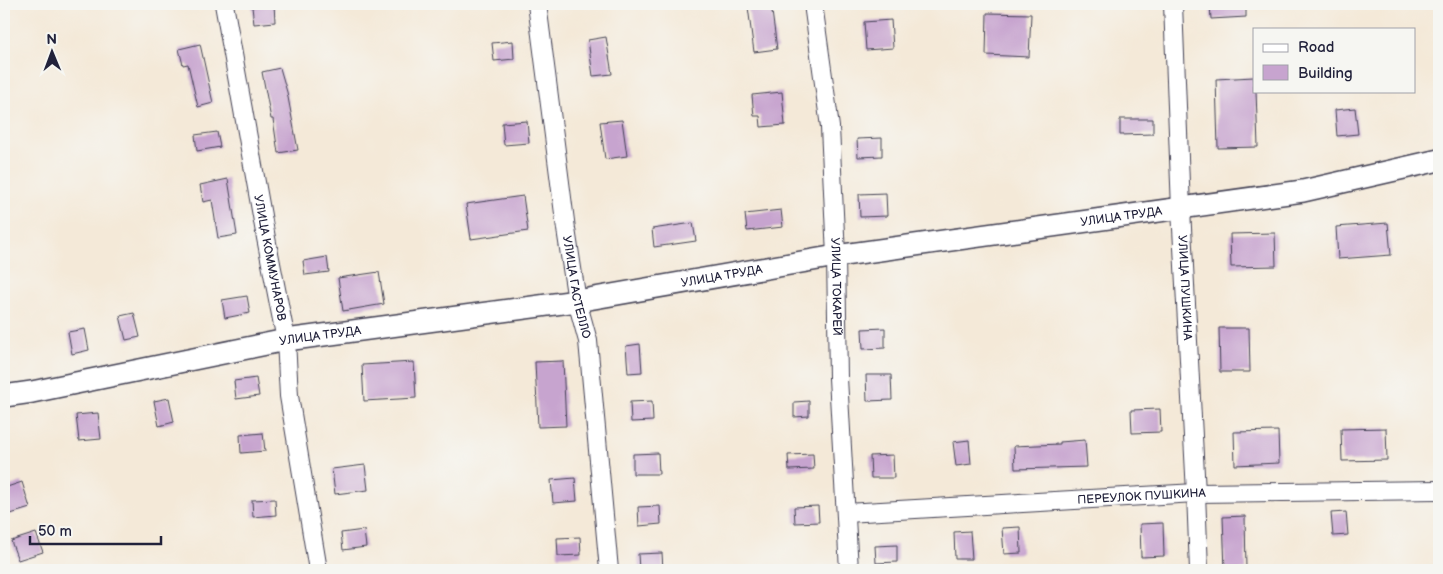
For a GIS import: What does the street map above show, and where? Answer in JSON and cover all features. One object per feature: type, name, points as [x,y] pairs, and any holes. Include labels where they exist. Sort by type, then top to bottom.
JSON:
[{"type":"street","name":"УЛИЦА КОММУНАРОВ","points":[[224,4],[286,340],[289,396],[318,570]]},
{"type":"street","name":"УЛИЦА ГАСТЕЛЛО","points":[[537,4],[566,229],[577,301],[588,342],[609,570]]},
{"type":"street","name":"УЛИЦА ТОКАРЕЙ","points":[[813,4],[830,127],[836,256],[838,378],[849,570]]},
{"type":"street","name":"УЛИЦА ПУШКИНА","points":[[1173,4],[1180,209],[1199,570]]},
{"type":"street","name":"УЛИЦА ТРУДА","points":[[4,396],[32,392],[286,340],[577,301],[836,256],[1303,192],[1439,160]]},
{"type":"street","name":"ПЕРЕУЛОК ПУШКИНА","points":[[846,513],[1196,493],[1439,490]]},
{"type":"building","points":[[274,4],[275,22],[254,24],[252,7]]},
{"type":"building","points":[[771,4],[777,49],[754,52],[748,7]]},
{"type":"building","points":[[1210,4],[1246,4],[1246,17],[1211,19]]},
{"type":"building","points":[[987,13],[1031,14],[1029,57],[986,55]]},
{"type":"building","points":[[891,20],[893,48],[866,50],[864,22]]},
{"type":"building","points":[[606,37],[612,74],[593,76],[588,40]]},
{"type":"building","points":[[513,41],[514,59],[494,61],[492,43]]},
{"type":"building","points":[[200,44],[213,103],[198,107],[188,64],[183,65],[179,49]]},
{"type":"building","points":[[280,68],[287,92],[298,150],[278,153],[273,119],[271,119],[262,72]]},
{"type":"building","points":[[1253,77],[1253,92],[1256,92],[1258,147],[1218,148],[1216,79]]},
{"type":"building","points":[[782,92],[785,125],[761,127],[760,116],[754,116],[752,95]]},
{"type":"building","points":[[1355,108],[1358,134],[1337,136],[1335,110]]},
{"type":"building","points":[[1120,119],[1153,119],[1153,134],[1120,135]]},
{"type":"building","points":[[622,120],[627,156],[605,159],[600,122]]},
{"type":"building","points":[[527,121],[529,143],[504,145],[502,123]]},
{"type":"building","points":[[217,132],[220,147],[197,151],[195,135]]},
{"type":"building","points":[[882,138],[882,156],[858,157],[857,139]]},
{"type":"building","points":[[228,179],[237,235],[218,238],[212,200],[203,202],[200,185]]},
{"type":"building","points":[[886,193],[887,216],[860,217],[859,194]]},
{"type":"building","points":[[523,196],[528,231],[471,239],[466,204]]},
{"type":"building","points":[[781,210],[783,227],[747,231],[745,214]]},
{"type":"building","points":[[693,223],[696,241],[654,247],[652,229]]},
{"type":"building","points":[[1388,223],[1391,255],[1338,259],[1336,227]]},
{"type":"building","points":[[1275,233],[1276,266],[1231,267],[1230,234]]},
{"type":"building","points":[[327,257],[329,272],[305,275],[303,261]]},
{"type":"building","points":[[379,272],[384,304],[343,311],[338,278]]},
{"type":"building","points":[[247,296],[250,313],[225,318],[222,300]]},
{"type":"building","points":[[134,313],[140,337],[126,340],[120,316]]},
{"type":"building","points":[[885,328],[885,348],[863,349],[862,329]]},
{"type":"building","points":[[1219,328],[1249,328],[1250,372],[1220,372]]},
{"type":"building","points":[[85,329],[89,350],[72,354],[68,332]]},
{"type":"building","points":[[640,344],[642,372],[628,373],[626,346]]},
{"type":"building","points":[[563,361],[566,426],[538,427],[535,362]]},
{"type":"building","points":[[414,362],[416,398],[364,401],[362,365]]},
{"type":"building","points":[[866,375],[891,375],[892,400],[867,401]]},
{"type":"building","points":[[256,378],[259,396],[236,399],[234,381]]},
{"type":"building","points":[[169,398],[174,422],[159,426],[154,401]]},
{"type":"building","points":[[652,401],[653,421],[631,422],[630,402]]},
{"type":"building","points":[[809,401],[809,416],[794,417],[794,402]]},
{"type":"building","points":[[1160,409],[1161,432],[1132,433],[1131,410]]},
{"type":"building","points":[[98,413],[101,439],[79,441],[76,415]]},
{"type":"building","points":[[1386,428],[1387,460],[1342,461],[1341,429]]},
{"type":"building","points":[[1278,431],[1279,463],[1235,465],[1234,432]]},
{"type":"building","points":[[263,433],[265,451],[241,453],[240,435]]},
{"type":"building","points":[[969,440],[971,464],[956,466],[953,442]]},
{"type":"building","points":[[1085,440],[1087,467],[1015,469],[1014,446],[1060,444],[1060,442]]},
{"type":"building","points":[[658,453],[659,474],[633,474],[633,454]]},
{"type":"building","points":[[813,454],[814,469],[789,470],[788,455]]},
{"type":"building","points":[[893,455],[894,478],[871,478],[870,456]]},
{"type":"building","points":[[365,465],[368,490],[335,494],[332,469]]},
{"type":"building","points":[[575,478],[577,501],[553,503],[551,480]]},
{"type":"building","points":[[22,482],[30,508],[4,516],[4,488]]},
{"type":"building","points":[[275,499],[276,515],[253,517],[252,500]]},
{"type":"building","points":[[660,506],[661,524],[639,526],[638,507]]},
{"type":"building","points":[[818,506],[819,522],[795,523],[794,507]]},
{"type":"building","points":[[1346,512],[1348,535],[1333,536],[1331,513]]},
{"type":"building","points":[[1245,516],[1246,570],[1225,570],[1223,517]]},
{"type":"building","points":[[1163,523],[1164,556],[1141,557],[1140,524]]},
{"type":"building","points":[[1020,527],[1021,553],[1004,554],[1002,528]]},
{"type":"building","points":[[364,530],[366,547],[343,550],[341,533]]},
{"type":"building","points":[[970,531],[972,559],[955,559],[954,532]]},
{"type":"building","points":[[36,533],[43,552],[18,560],[11,541]]},
{"type":"building","points":[[580,537],[581,555],[558,556],[557,538]]},
{"type":"building","points":[[897,545],[897,562],[876,563],[875,546]]},
{"type":"building","points":[[662,553],[663,570],[639,570],[638,554]]}]
